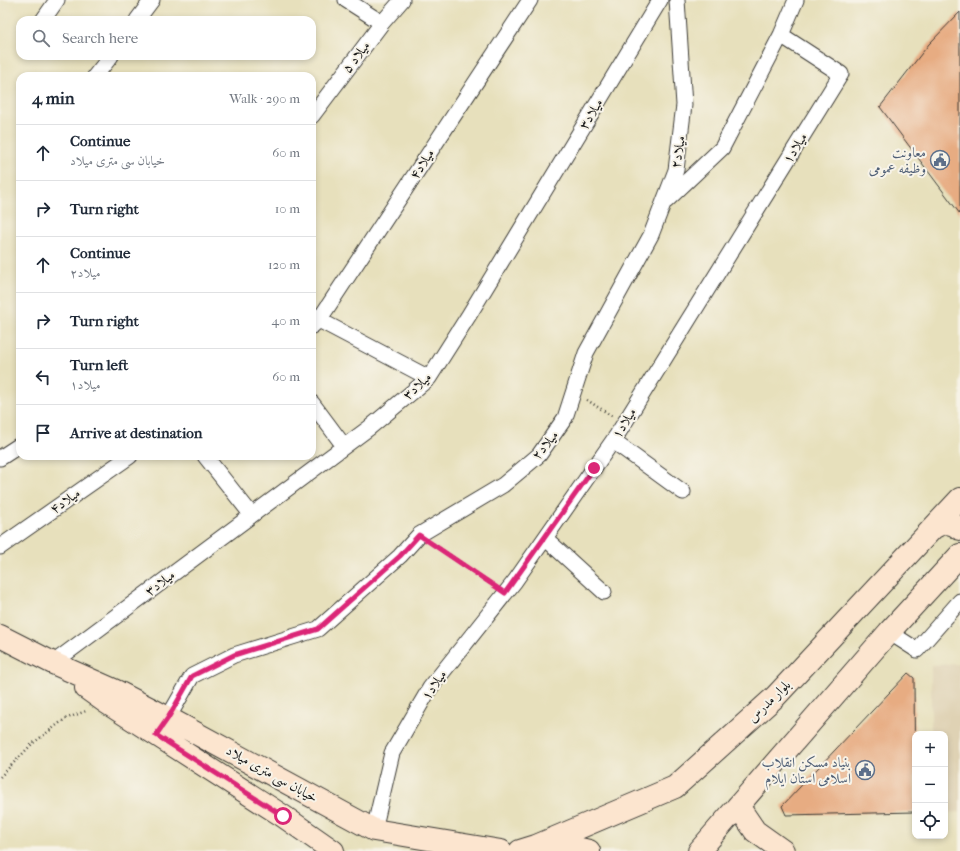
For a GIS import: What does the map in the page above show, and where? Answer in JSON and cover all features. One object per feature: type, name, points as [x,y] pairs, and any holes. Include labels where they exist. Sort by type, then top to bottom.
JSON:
[{"type":"main road","name":"بلوار مدرس","points":[[528,848],[675,787],[775,696],[960,499]]},
{"type":"main road","points":[[933,528],[939,524],[946,523],[960,528]]},
{"type":"main road","points":[[700,851],[888,632],[960,555]]},
{"type":"main road","name":"خیابان سی متری میلاد","points":[[0,636],[53,663],[116,691],[283,816],[333,851]]},
{"type":"main road","name":"خیابان سی متری میلاد","points":[[53,663],[107,703],[162,726],[374,830],[501,851]]},
{"type":"main road","points":[[738,806],[755,831],[783,851]]},
{"type":"main road","points":[[528,848],[563,845],[589,851]]},
{"type":"street","points":[[46,16],[57,0]]},
{"type":"street","points":[[140,16],[152,0]]},
{"type":"street","points":[[346,0],[382,23]]},
{"type":"street","name":"میلاد ۵","points":[[316,111],[382,23],[402,0]]},
{"type":"street","name":"میلاد۴","points":[[316,317],[530,0]]},
{"type":"street","name":"میلاد۳","points":[[53,663],[369,428],[428,378],[469,315],[660,0]]},
{"type":"street","name":"میلاد۲","points":[[162,726],[192,676],[234,655],[318,629],[400,556],[419,535],[503,485],[539,456],[565,418],[586,353],[651,235],[676,170],[684,105],[676,0]]},
{"type":"street","points":[[663,204],[722,148],[781,35],[796,0]]},
{"type":"street","name":"میلاد۱","points":[[374,830],[392,753],[430,688],[505,593],[613,441],[841,74],[781,35]]},
{"type":"street","points":[[98,72],[108,60]]},
{"type":"street","points":[[316,321],[428,378]]},
{"type":"street","points":[[316,408],[344,446]]},
{"type":"street","points":[[613,441],[683,492]]},
{"type":"street","points":[[0,458],[16,448]]},
{"type":"street","name":"میلاد۴","points":[[0,547],[124,460]]},
{"type":"street","points":[[208,460],[252,514]]},
{"type":"street","points":[[545,538],[604,592]]},
{"type":"street","points":[[888,632],[917,650],[960,601]]},
{"type":"path","points":[[574,391],[624,423]]},
{"type":"path","points":[[419,535],[505,593]]},
{"type":"path","points":[[0,777],[32,744],[65,719],[107,703]]},
{"type":"shaded area","points":[[960,664],[960,812],[948,813],[948,731],[931,731],[931,665]]},
{"type":"building","name":"معاونت وظیفه عمومی","points":[[960,12],[960,214],[880,107],[929,44]]},
{"type":"building","name":"بنیاد مسکن انقلاب اسلامی استان ایلام","points":[[908,673],[914,678],[914,731],[912,731],[912,812],[786,815],[782,806]]},
{"type":"place","name":"معاونت وظیفه عمومی","points":[[940,160]]},
{"type":"place","name":"بنیاد مسکن انقلاب اسلامی استان ایلام","points":[[865,770]]},
{"type":"route","points":[[283,816],[156,735],[168,718],[192,676],[234,655],[318,629],[400,556],[419,535],[505,593],[594,468]]}]
